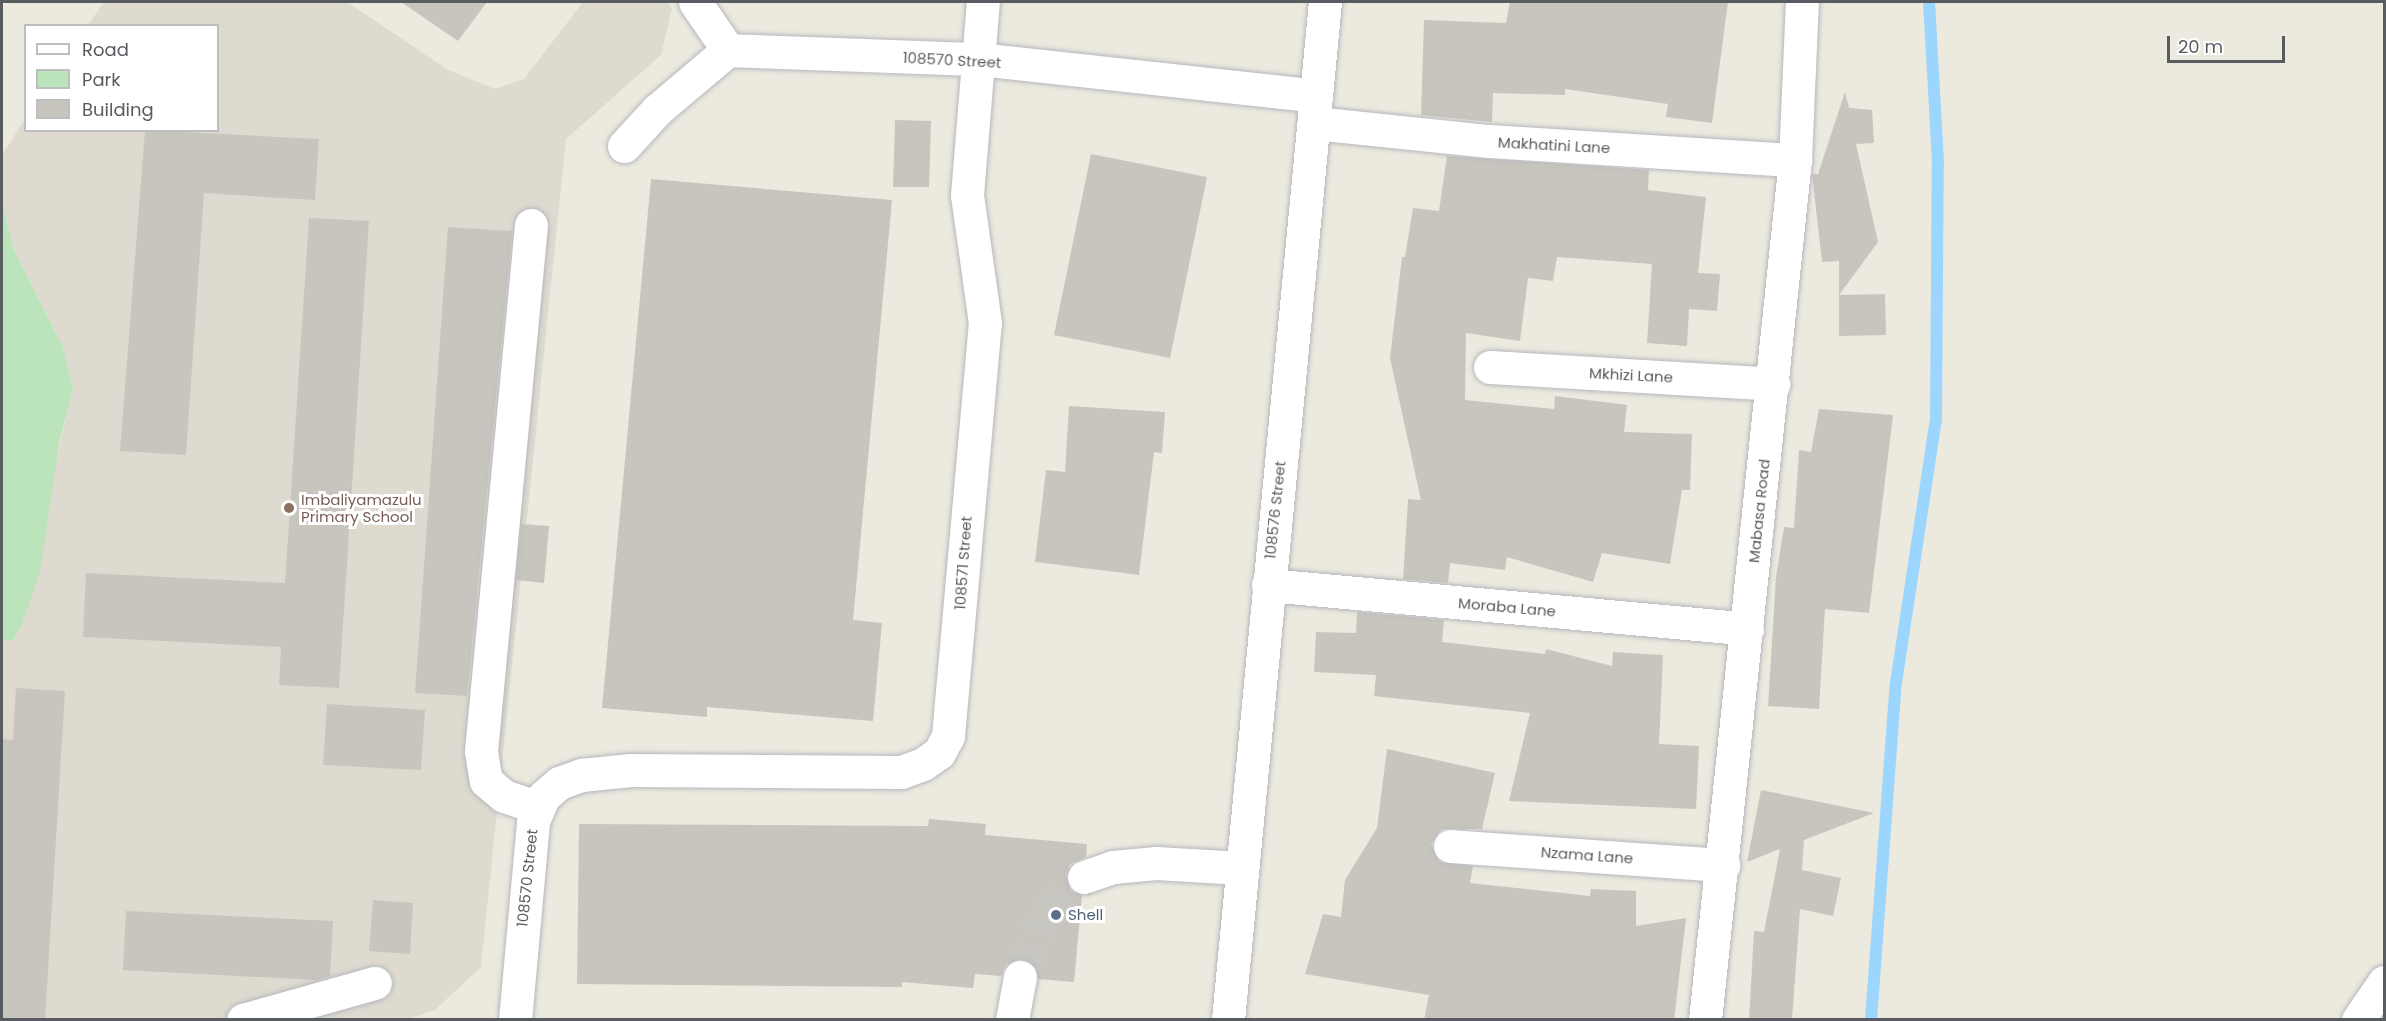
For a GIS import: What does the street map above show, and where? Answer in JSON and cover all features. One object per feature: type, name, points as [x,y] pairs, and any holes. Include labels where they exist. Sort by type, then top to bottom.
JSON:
[{"type":"street","points":[[624,146],[657,110],[728,50],[695,2]]},
{"type":"street","name":"108571 Street","points":[[631,770],[901,772],[923,764],[939,753],[948,736],[985,323],[967,195],[983,2]]},
{"type":"street","name":"108576 Street","points":[[1228,1020],[1268,585],[1326,2]]},
{"type":"street","name":"Mabasa Road","points":[[1705,1020],[1795,160],[1802,2]]},
{"type":"street","name":"108570 Street","points":[[728,50],[978,60],[1315,109]]},
{"type":"street","name":"Makhatini Lane","points":[[1315,109],[1490,141],[1795,160]]},
{"type":"street","points":[[531,225],[480,751],[486,781],[504,796],[538,808]]},
{"type":"street","name":"Mkhizi Lane","points":[[1490,367],[1773,384]]},
{"type":"street","name":"Moraba Lane","points":[[1268,585],[1746,629]]},
{"type":"street","name":"108570 Street","points":[[515,1020],[528,852],[538,808],[559,783],[581,775],[631,770]]},
{"type":"street","name":"Nzama Lane","points":[[1450,846],[1723,865]]},
{"type":"street","points":[[1084,877],[1113,867],[1156,863],[1242,868]]},
{"type":"street","points":[[1012,1020],[1020,977]]},
{"type":"street","points":[[2358,1020],[2385,982]]},
{"type":"street","points":[[243,1020],[375,983]]},
{"type":"shaded area","name":"Imbaliyamazulu Primary School","points":[[104,2],[347,2],[448,70],[495,89],[524,79],[583,2],[667,2],[672,8],[661,55],[566,139],[481,967],[435,1010],[409,1019],[2,1020],[2,640],[13,640],[73,389],[63,347],[14,250],[2,201],[2,155],[24,121],[24,132],[219,132],[219,24],[89,24]]},
{"type":"green space","points":[[2,201],[14,250],[63,347],[73,389],[59,444],[40,572],[21,627],[13,640],[2,640]]},
{"type":"building","points":[[401,2],[487,2],[458,41]]},
{"type":"building","points":[[1510,2],[1728,2],[1712,123],[1666,117],[1668,104],[1565,89],[1565,95],[1493,93],[1492,122],[1421,115],[1424,20],[1506,23]]},
{"type":"building","points":[[1845,92],[1849,108],[1872,110],[1874,143],[1856,144],[1878,242],[1839,295],[1839,261],[1822,262],[1812,174],[1818,174]]},
{"type":"building","points":[[895,120],[931,121],[929,187],[893,187]]},
{"type":"building","points":[[145,132],[319,139],[315,200],[204,193],[186,455],[120,451]]},
{"type":"building","points":[[1091,154],[1207,177],[1170,358],[1054,335]]},
{"type":"building","points":[[1447,156],[1649,170],[1648,190],[1706,197],[1698,273],[1720,274],[1717,311],[1689,309],[1687,346],[1647,343],[1652,264],[1557,257],[1553,281],[1528,278],[1520,341],[1466,333],[1465,400],[1554,409],[1555,396],[1627,405],[1624,432],[1692,434],[1690,490],[1682,490],[1670,564],[1602,553],[1593,582],[1507,557],[1505,570],[1450,563],[1448,583],[1403,579],[1408,499],[1421,500],[1390,358],[1402,257],[1405,257],[1413,208],[1439,211]]},
{"type":"building","points":[[651,179],[892,200],[853,620],[882,623],[873,721],[707,707],[707,717],[602,708]]},
{"type":"building","points":[[309,218],[369,221],[339,688],[279,685],[281,647],[83,637],[86,573],[285,583]]},
{"type":"building","points":[[448,227],[512,231],[467,696],[415,693]]},
{"type":"building","points":[[1885,294],[1886,335],[1839,336],[1839,295]]},
{"type":"building","points":[[1069,406],[1165,412],[1162,453],[1154,452],[1139,575],[1035,562],[1046,470],[1065,472]]},
{"type":"building","points":[[1819,409],[1893,415],[1869,613],[1825,609],[1819,709],[1768,706],[1776,577],[1784,527],[1794,528],[1799,450],[1811,452]]},
{"type":"building","points":[[521,524],[549,526],[544,583],[516,580]]},
{"type":"building","points":[[1357,612],[1444,620],[1442,642],[1545,654],[1546,649],[1612,666],[1613,652],[1663,655],[1659,744],[1699,746],[1696,809],[1509,801],[1530,713],[1374,696],[1376,675],[1314,672],[1316,632],[1356,633]]},
{"type":"building","points":[[16,688],[65,691],[45,1020],[2,1020],[2,739],[13,740]]},
{"type":"building","points":[[327,704],[425,710],[421,770],[323,765]]},
{"type":"building","points":[[1387,749],[1495,773],[1482,829],[1442,829],[1431,844],[1440,862],[1473,866],[1470,883],[1590,896],[1591,889],[1636,891],[1636,926],[1686,918],[1674,1020],[1424,1020],[1429,995],[1305,974],[1323,914],[1341,917],[1345,880],[1377,828]]},
{"type":"building","points":[[1761,790],[1874,813],[1804,840],[1802,870],[1841,878],[1833,916],[1800,909],[1792,1020],[1749,1020],[1754,931],[1764,932],[1780,849],[1747,862]]},
{"type":"building","points":[[929,819],[986,824],[985,835],[1087,844],[1086,857],[1070,864],[1066,874],[1071,891],[1082,895],[1074,982],[1038,979],[1033,963],[1023,959],[1006,964],[1001,976],[975,974],[973,988],[902,982],[902,987],[577,984],[579,824],[928,826]]},
{"type":"building","points":[[373,900],[413,903],[410,954],[369,951]]},
{"type":"building","points":[[126,911],[333,921],[330,976],[316,980],[123,970]]},
{"type":"waterway","points":[[1871,1020],[1896,683],[1936,420],[1938,162],[1929,2]]},
{"type":"tunnel","points":[[1020,977],[1043,918],[1084,877]]},
{"type":"place","name":"Imbaliyamazulu Primary School","points":[[289,508]]},
{"type":"place","name":"Shell","points":[[1056,915]]}]
